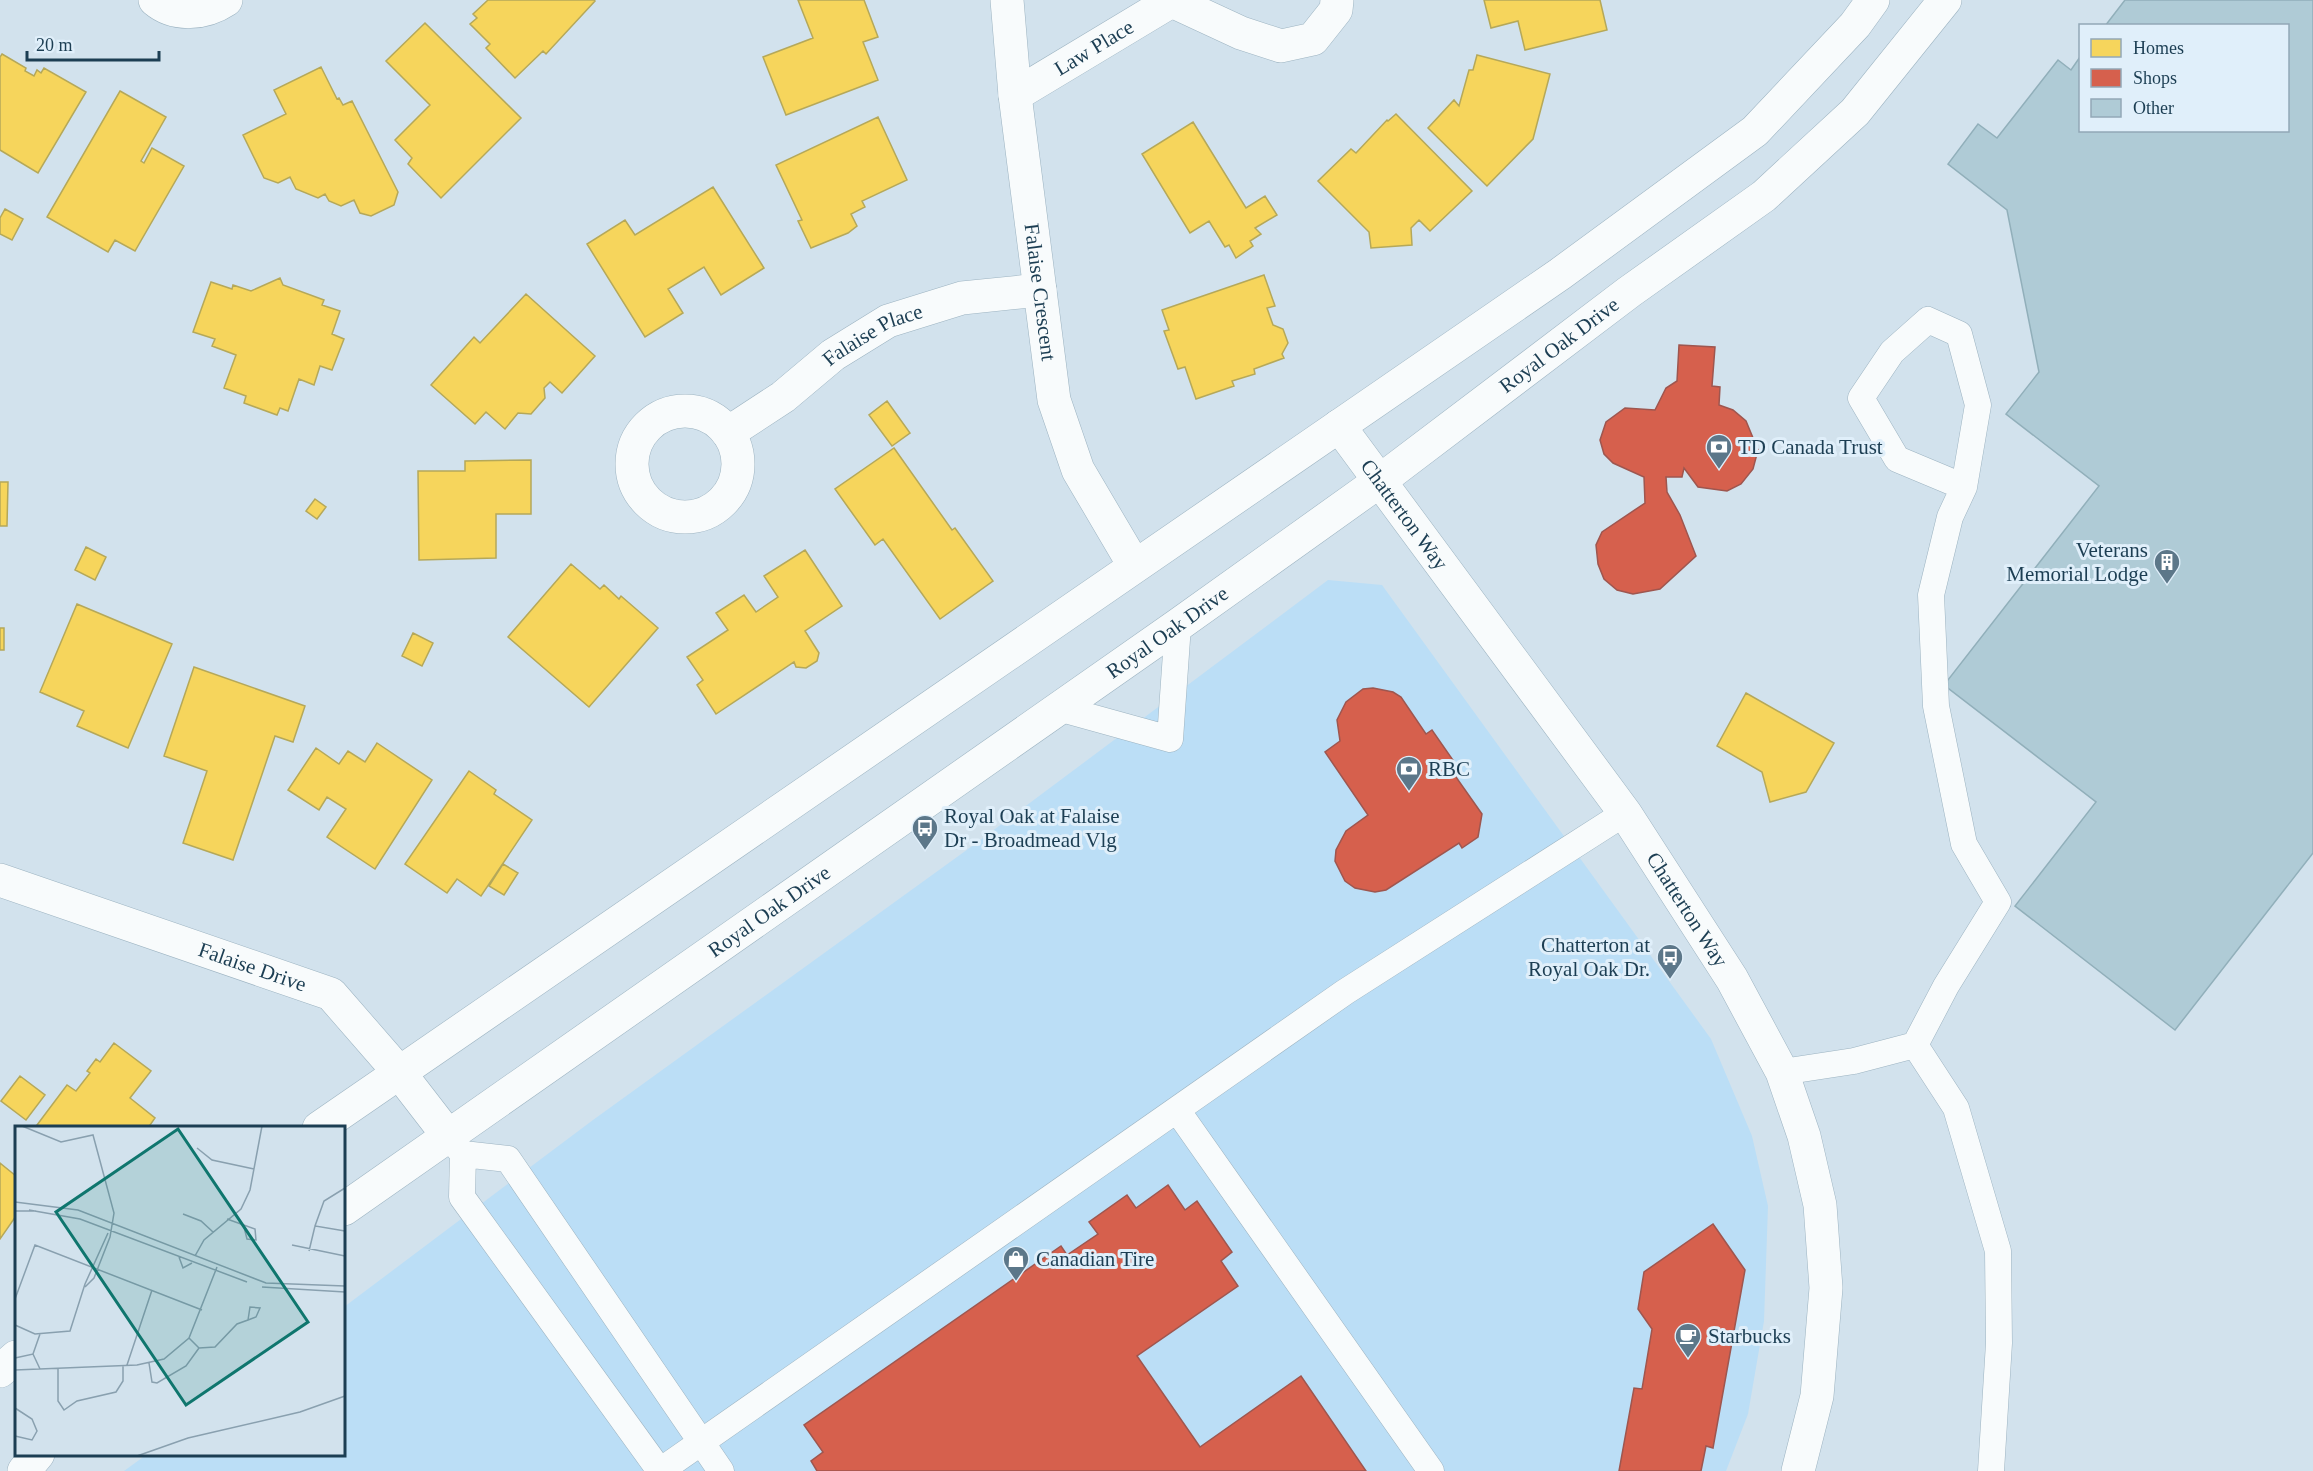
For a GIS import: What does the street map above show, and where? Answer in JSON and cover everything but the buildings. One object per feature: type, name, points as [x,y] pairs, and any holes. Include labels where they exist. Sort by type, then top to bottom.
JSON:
[{"type":"main road","points":[[155,0],[162,6],[188,13],[215,8],[226,0]]},
{"type":"main road","name":"Falaise Crescent","points":[[1007,0],[1014,95],[1054,400],[1078,470],[1134,565]]},
{"type":"main road","name":"Law Place","points":[[1014,95],[1173,0],[1241,33],[1281,46],[1313,39],[1336,10],[1337,0]]},
{"type":"main road","points":[[322,1126],[398,1071],[1560,274],[1755,131],[1855,25],[1873,0]]},
{"type":"main road","name":"Royal Oak Drive","points":[[345,1208],[456,1145],[1058,708],[1381,480],[1629,292],[1764,196],[1855,111],[1945,0]]},
{"type":"main road","name":"Falaise Place","points":[[729,433],[783,398],[833,354],[888,321],[962,298],[1040,290]]},
{"type":"main road","name":"Chatterton Way","points":[[1340,426],[1625,813],[1732,979],[1782,1072],[1804,1136],[1820,1205],[1826,1288],[1817,1396],[1798,1471]]},
{"type":"main road","name":"Falaise Drive","points":[[0,880],[331,994],[398,1071],[456,1145]]},
{"type":"main road","points":[[0,1371],[15,1358]]},
{"type":"main road","points":[[24,1471],[37,1456]]},
{"type":"lane","points":[[1782,1072],[1854,1061],[1915,1045],[1946,986],[1998,902],[1965,844],[1936,706],[1931,595],[1950,517],[1965,487],[1978,405],[1959,334],[1928,320],[1892,352],[1861,398],[1897,459],[1965,487]]},
{"type":"lane","points":[[1058,708],[1170,740],[1178,625]]},
{"type":"lane","points":[[721,1471],[701,1443],[508,1159],[456,1145],[462,1197],[660,1471],[701,1443],[1178,1110],[1345,992],[1625,813]]},
{"type":"lane","points":[[1915,1045],[1956,1108],[1998,1251],[1999,1343],[1991,1471]]},
{"type":"lane","points":[[1178,1110],[1431,1471]]},
{"type":"shaded area","points":[[1328,580],[1382,585],[1711,1039],[1752,1136],[1768,1206],[1764,1321],[1748,1414],[1726,1471],[124,1471],[145,1456],[345,1456],[345,1306],[593,1120],[975,844]]},
{"type":"place","name":"TD Canada Trust","points":[[1719,470]]},
{"type":"place","name":"Veterans Memorial Lodge","points":[[2167,585]]},
{"type":"place","name":"RBC","points":[[1409,792]]},
{"type":"place","name":"Royal Oak at Falaise Dr - Broadmead Vlg","points":[[925,851]]},
{"type":"place","name":"Chatterton at Royal Oak Dr.","points":[[1670,980]]},
{"type":"place","name":"Canadian Tire","points":[[1016,1282]]},
{"type":"place","name":"Starbucks","points":[[1688,1359]]}]
